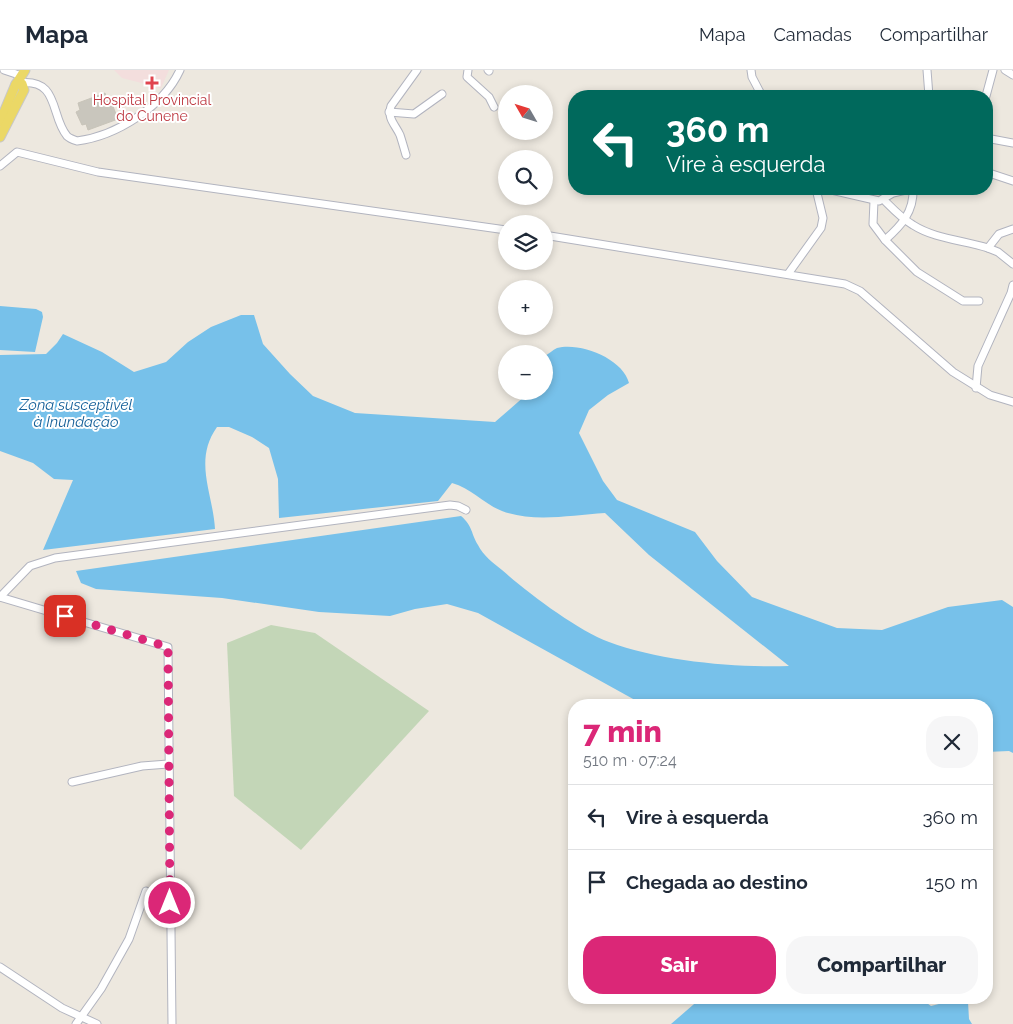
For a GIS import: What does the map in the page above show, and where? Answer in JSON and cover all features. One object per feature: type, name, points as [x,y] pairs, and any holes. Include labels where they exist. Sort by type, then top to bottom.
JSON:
[{"type":"main road","points":[[0,122],[21,79]]},
{"type":"main road","points":[[0,137],[21,79]]},
{"type":"street","points":[[21,79],[41,87],[51,97],[68,137],[77,141],[92,139],[138,116],[170,87],[180,70]]},
{"type":"street","points":[[406,155],[400,135],[389,118],[389,112],[391,106],[417,70]]},
{"type":"street","points":[[468,70],[467,77],[489,96],[494,107]]},
{"type":"street","points":[[751,70],[752,77],[759,90]]},
{"type":"street","points":[[927,70],[929,90]]},
{"type":"street","points":[[988,90],[993,70]]},
{"type":"street","points":[[1005,70],[1013,75]]},
{"type":"street","points":[[21,79],[31,86],[41,87]]},
{"type":"street","points":[[389,112],[414,114],[442,94]]},
{"type":"street","points":[[993,139],[1013,143]]},
{"type":"street","points":[[0,166],[17,152],[98,172],[498,229]]},
{"type":"street","points":[[993,174],[1013,181]]},
{"type":"street","points":[[788,274],[822,228],[823,218],[817,195]]},
{"type":"street","points":[[850,195],[874,201],[883,199],[889,195]]},
{"type":"street","points":[[885,240],[906,220],[914,195]]},
{"type":"street","points":[[883,199],[914,226],[937,235],[988,248],[998,252],[1013,264]]},
{"type":"street","points":[[874,201],[873,224],[885,240],[917,272],[963,301],[979,302]]},
{"type":"street","points":[[988,248],[999,234],[1013,229]]},
{"type":"street","points":[[553,236],[845,284],[860,291],[953,372],[990,396],[1013,402]]},
{"type":"street","points":[[976,388],[978,366],[1012,294],[1013,285]]},
{"type":"street","points":[[172,1024],[168,647],[0,597],[30,566],[55,558],[450,506],[458,506],[466,510]]},
{"type":"street","points":[[72,782],[142,766],[168,764]]},
{"type":"street","points":[[76,1024],[101,989],[129,939],[146,891]]},
{"type":"street","points":[[0,967],[62,1008],[97,1024]]},
{"type":"shaded area","name":"Hospital Provincial do Cunene","points":[[114,70],[169,70],[161,88],[122,78]]},
{"type":"green space","points":[[271,625],[315,633],[429,711],[301,850],[234,796],[227,643]]},
{"type":"water","points":[[0,306],[36,309],[42,312],[43,317],[35,352],[0,350]]},
{"type":"water","name":"Zona susceptivél à Inundação","points":[[241,315],[254,315],[263,344],[313,396],[355,413],[495,422],[520,400],[553,400],[553,351],[557,348],[578,348],[600,354],[619,367],[629,383],[608,395],[589,410],[579,433],[603,481],[617,500],[695,532],[717,561],[752,597],[837,628],[882,630],[948,607],[1002,600],[1013,607],[1013,753],[1009,751],[993,752],[993,699],[633,699],[478,613],[447,604],[415,609],[390,616],[319,612],[222,598],[96,589],[81,583],[76,571],[461,516],[470,527],[480,549],[492,562],[553,610],[582,629],[609,642],[651,654],[698,662],[745,666],[789,666],[649,555],[605,513],[553,517],[514,515],[495,508],[465,488],[452,483],[438,501],[279,518],[278,479],[269,448],[252,437],[229,427],[217,427],[206,452],[206,477],[215,529],[43,550],[73,480],[54,479],[33,463],[0,451],[0,355],[46,354],[63,334],[102,352],[134,372],[166,362],[188,342],[211,327]]},
{"type":"water","points":[[694,1004],[928,1004],[931,1006],[939,1004],[968,1004],[969,1019],[972,1024],[671,1024]]},
{"type":"building","points":[[105,93],[107,100],[110,99],[118,119],[88,130],[86,124],[82,125],[76,112],[80,110],[78,103]]},
{"type":"place","name":"Hospital Provincial do Cunene","points":[[152,83]]},
{"type":"route","points":[[65,616],[168,647],[170,903]]}]
